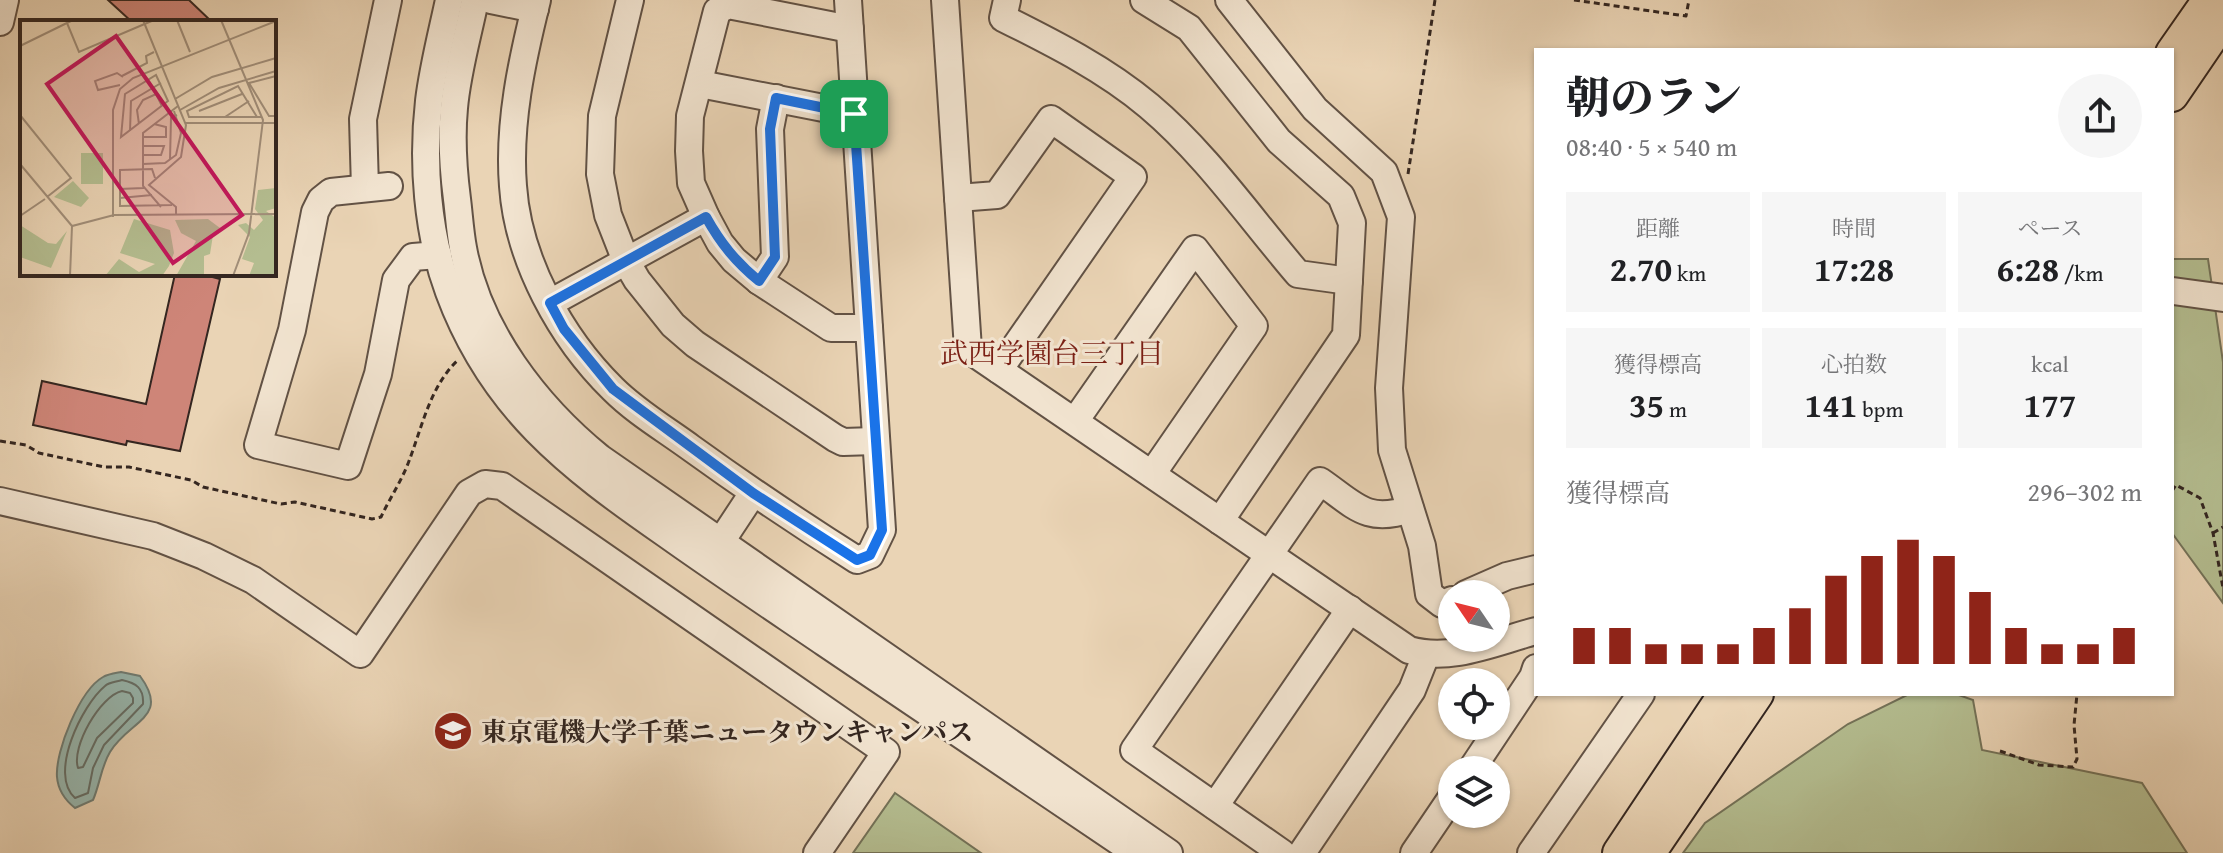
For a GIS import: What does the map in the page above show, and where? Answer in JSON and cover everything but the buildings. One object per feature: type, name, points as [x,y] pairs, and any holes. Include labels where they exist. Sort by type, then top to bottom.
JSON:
[{"type":"main road","points":[[2174,50],[2209,0]]},
{"type":"main road","points":[[2174,92],[2223,20]]},
{"type":"main road","points":[[1619,853],[1724,696]]},
{"type":"main road","points":[[1649,853],[1756,696]]},
{"type":"street","points":[[0,22],[5,0]]},
{"type":"street","points":[[388,0],[363,119],[377,187],[331,192],[321,200],[315,212],[292,330],[258,445],[348,466],[378,374],[396,280],[413,257],[438,255]]},
{"type":"street","points":[[449,0],[429,99],[426,151],[438,255],[466,334],[493,380],[540,436],[590,481],[1136,853]]},
{"type":"street","points":[[475,0],[454,105],[451,152],[463,248],[471,279],[488,319],[530,388],[576,438],[720,543],[1169,853]]},
{"type":"street","points":[[491,0],[536,5],[517,95],[513,187],[520,228],[534,269],[564,329],[613,389],[753,493],[857,560],[870,555],[882,530],[848,0]]},
{"type":"street","points":[[630,0],[602,116],[600,174],[608,215],[626,261],[673,325],[695,344],[835,438],[843,442],[875,441]]},
{"type":"street","points":[[945,0],[968,349],[1409,650],[1426,655],[1459,653],[1534,639]]},
{"type":"street","points":[[1007,0],[1003,18],[1085,61],[1148,105],[1188,143],[1298,274],[1349,281]]},
{"type":"street","points":[[1144,0],[1189,28],[1279,141],[1341,196],[1352,223],[1346,335],[1220,521]]},
{"type":"street","points":[[1229,0],[1315,109],[1384,172],[1401,217],[1389,388],[1392,450],[1422,546],[1429,594],[1438,601]]},
{"type":"street","points":[[850,29],[728,5],[717,11],[690,116],[691,183],[720,243],[734,260],[759,281],[831,328],[869,328]]},
{"type":"street","points":[[700,84],[854,114]]},
{"type":"street","points":[[759,281],[775,257],[770,129],[776,98]]},
{"type":"street","points":[[958,198],[997,195],[1051,119],[1133,177],[999,370]]},
{"type":"street","points":[[550,303],[706,217]]},
{"type":"street","points":[[1075,421],[1195,249],[1254,326],[1152,474]]},
{"type":"street","points":[[2174,291],[2223,298]]},
{"type":"street","points":[[1282,853],[1134,750],[1320,481],[1367,514],[1389,516],[1410,509]]},
{"type":"street","points":[[0,501],[153,536],[204,556],[253,580],[360,654],[469,493],[485,484],[502,486],[886,752],[817,853]]},
{"type":"street","points":[[720,543],[753,493]]},
{"type":"street","points":[[1498,580],[1534,569]]},
{"type":"street","points":[[1215,806],[1350,609]]},
{"type":"street","points":[[1302,853],[1412,690],[1426,655]]},
{"type":"street","points":[[1480,756],[1534,674]]},
{"type":"street","points":[[1531,853],[1640,696]]},
{"type":"street","points":[[1414,853],[1438,818]]},
{"type":"path","points":[[1401,217],[1435,0]]},
{"type":"path","points":[[1574,0],[1686,16],[1689,0]]},
{"type":"path","points":[[2174,488],[2176,485],[2200,498],[2213,533],[2223,588]]},
{"type":"path","points":[[2213,533],[2223,527]]},
{"type":"path","points":[[2000,751],[2039,765],[2073,767],[2077,759],[2074,725],[2077,696]]},
{"type":"green space","points":[[2174,259],[2208,259],[2223,362],[2223,603],[2174,536]]},
{"type":"green space","points":[[1905,696],[1962,696],[1973,700],[1982,750],[2142,783],[2187,853],[1683,853],[1705,823],[1848,724]]},
{"type":"green space","points":[[895,793],[981,853],[853,853]]},
{"type":"water","points":[[121,672],[140,676],[151,701],[149,710],[110,752],[93,800],[75,808],[68,802],[58,782],[57,766],[65,737],[78,707],[94,684],[105,676]]},
{"type":"place","name":"東京電機大学千葉ニュータウンキャンパス","points":[[453,731]]},
{"type":"district","name":"武西学園台三丁目","points":[[1052,352]]},
{"type":"route","points":[[776,98],[854,114],[882,530],[870,555],[857,560],[753,493],[613,389],[564,329],[550,303],[706,217],[720,243],[734,260],[759,281],[775,257],[770,129],[776,98]]}]
